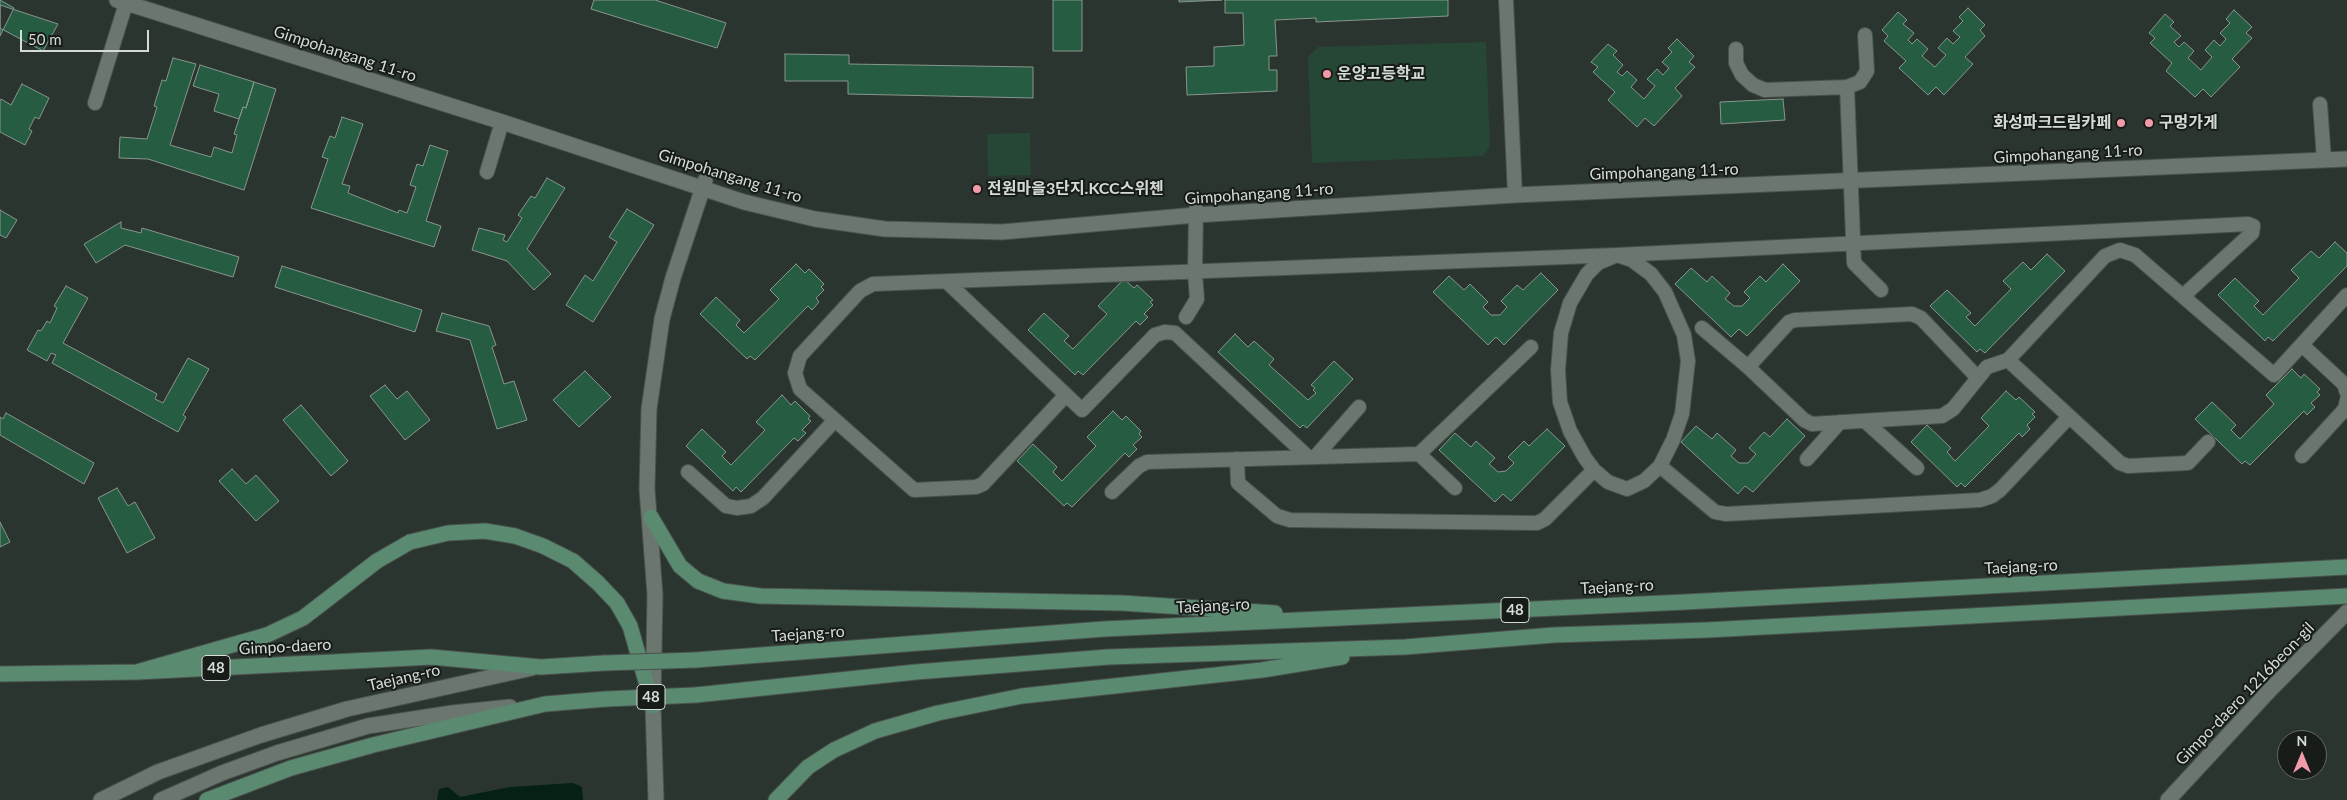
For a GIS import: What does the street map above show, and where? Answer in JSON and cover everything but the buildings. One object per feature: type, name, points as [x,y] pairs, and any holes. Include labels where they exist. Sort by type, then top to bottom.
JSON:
[{"type":"main road","points":[[651,517],[680,566],[698,581],[724,591],[760,596],[1122,604],[1356,617]]},
{"type":"main road","points":[[137,672],[267,634],[303,618],[377,562],[410,542],[448,533],[484,531],[515,536],[543,546],[573,561],[598,583],[617,603],[630,626],[653,706]]},
{"type":"main road","name":"Taejang-ro","points":[[541,666],[695,660],[1104,629],[2341,567]]},
{"type":"main road","name":"48","points":[[207,800],[291,768],[373,745],[545,704],[696,695],[916,672],[1108,657],[1405,646],[1554,634],[1707,630],[2347,596]]},
{"type":"main road","points":[[776,800],[808,767],[834,750],[875,731],[938,713],[1022,696],[1262,670],[1405,646]]},
{"type":"main road","name":"Gimpo-daero","points":[[0,674],[137,672],[431,657],[541,666]]},
{"type":"street","points":[[1506,0],[1515,192]]},
{"type":"street","points":[[95,103],[127,1]]},
{"type":"street","name":"Gimpohangang 11-ro","points":[[127,1],[704,185]]},
{"type":"street","name":"Gimpohangang 11-ro","points":[[127,1],[704,185],[744,202],[815,219],[885,229],[1002,232],[1196,212],[1515,192],[2324,157],[2347,159]]},
{"type":"street","points":[[1736,49],[1736,63],[1742,75],[1753,85],[1765,90],[1847,88],[1860,82],[1867,71],[1865,35]]},
{"type":"street","points":[[1847,88],[1854,263],[1882,290]]},
{"type":"street","points":[[2320,104],[2324,157]]},
{"type":"street","points":[[486,172],[502,122]]},
{"type":"street","name":"Gimpohangang 11-ro","points":[[2324,157],[2347,152]]},
{"type":"street","points":[[656,800],[653,706],[655,596],[647,453],[654,365],[662,320],[673,278],[704,185]]},
{"type":"street","points":[[1186,317],[1197,299],[1195,273],[1196,212]]},
{"type":"street","points":[[1066,395],[983,484],[976,487],[914,490],[800,388],[795,373],[800,356],[866,287],[874,284],[1195,273],[1617,255],[2248,224],[2253,226],[2252,233],[2183,296]]},
{"type":"street","points":[[1702,328],[1748,367],[1804,420],[1812,424],[1942,416],[1953,408],[1987,367],[2008,360],[2104,256],[2120,250],[2135,255],[2274,375],[2347,295]]},
{"type":"street","points":[[1617,255],[1632,260],[1651,274],[1664,292],[1684,335],[1688,362],[1685,398],[1673,440],[1660,466],[1644,481],[1627,489],[1608,482],[1594,470],[1570,430],[1560,402],[1558,370],[1561,333],[1570,303],[1587,274],[1598,263],[1617,255]]},
{"type":"street","points":[[946,282],[1082,410],[1155,336],[1165,332],[1175,334],[1312,457]]},
{"type":"street","points":[[1748,367],[1789,322],[1796,320],[1912,314],[1921,318],[1978,378]]},
{"type":"street","points":[[2302,345],[2344,384],[2347,393]]},
{"type":"street","points":[[1112,492],[1139,466],[1147,462],[1419,454],[1531,347]]},
{"type":"street","points":[[2008,360],[2120,463],[2128,466],[2188,463],[2208,442]]},
{"type":"street","points":[[2302,456],[2345,408],[2347,400]]},
{"type":"street","points":[[1312,457],[1359,407]]},
{"type":"street","points":[[1660,466],[1715,512],[1726,514],[1980,500],[1992,496],[2000,490],[2069,416]]},
{"type":"street","points":[[688,472],[726,506],[737,508],[751,506],[763,498],[835,420]]},
{"type":"street","points":[[1865,421],[1917,468]]},
{"type":"street","points":[[1807,459],[1840,422]]},
{"type":"street","points":[[1419,454],[1455,488]]},
{"type":"street","points":[[1236,459],[1238,483],[1277,516],[1290,520],[1537,523],[1545,519],[1594,470]]},
{"type":"street","name":"Gimpo-daero 1216beon-gil","points":[[2168,800],[2269,691],[2347,612]]},
{"type":"street","name":"Taejang-ro","points":[[101,800],[158,772],[260,735],[346,709],[541,666]]},
{"type":"street","points":[[161,800],[222,773],[277,753],[368,726],[452,713],[545,704]]},
{"type":"shaded area","points":[[1486,42],[1490,147],[1483,156],[1312,163],[1308,57],[1318,47]]},
{"type":"shaded area","points":[[1030,133],[1031,175],[988,176],[987,134]]},
{"type":"shaded area","points":[[573,783],[582,787],[583,800],[437,800],[439,789],[448,787],[460,797],[510,787]]},
{"type":"place","name":"운양고등학교","points":[[1327,74]]},
{"type":"place","name":"화성파크드림카페","points":[[2121,123]]},
{"type":"place","name":"구멍가게","points":[[2149,123]]},
{"type":"place","name":"전원마을3단지.KCC스위첸","points":[[977,189]]}]
